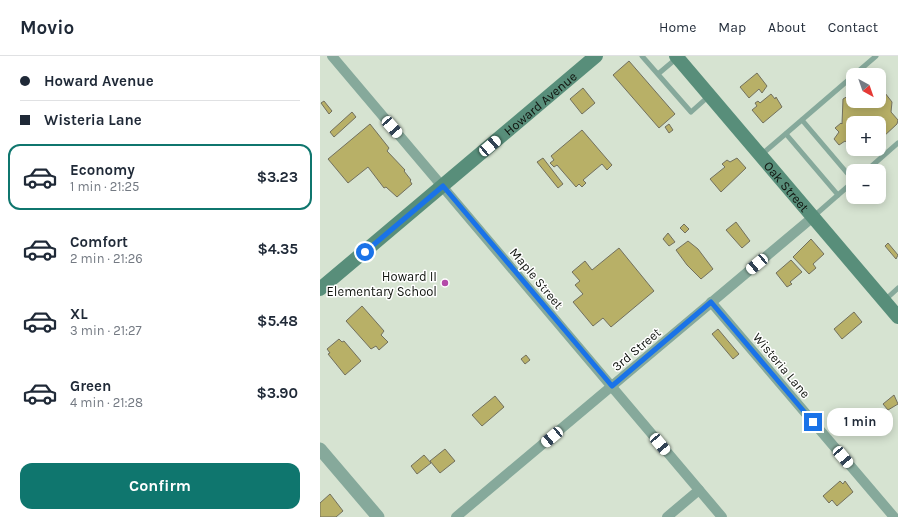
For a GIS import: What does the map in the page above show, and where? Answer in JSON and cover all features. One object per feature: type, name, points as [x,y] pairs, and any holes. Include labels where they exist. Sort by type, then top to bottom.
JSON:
[{"type":"main road","name":"Howard Avenue","points":[[320,289],[596,56]]},
{"type":"main road","name":"Oak Street","points":[[677,57],[898,317]]},
{"type":"street","name":"Maple Street","points":[[332,56],[722,517]]},
{"type":"street","name":"3rd Street","points":[[456,517],[813,217]]},
{"type":"street","name":"Wisteria Lane","points":[[711,302],[894,517]]},
{"type":"street","points":[[320,449],[378,517]]},
{"type":"street","points":[[667,517],[699,490]]},
{"type":"lane","points":[[642,56],[691,112],[710,95]]},
{"type":"lane","points":[[863,68],[876,56]]},
{"type":"lane","points":[[658,74],[677,57]]},
{"type":"lane","points":[[761,155],[846,83]]},
{"type":"lane","points":[[802,120],[846,173]]},
{"type":"lane","points":[[786,134],[838,195]]},
{"type":"lane","points":[[874,164],[898,143]]},
{"type":"lane","points":[[813,217],[846,188]]},
{"type":"lane","points":[[884,300],[898,288]]},
{"type":"building","points":[[629,61],[675,114],[659,128],[613,75]]},
{"type":"building","points":[[757,73],[767,86],[762,93],[759,89],[749,98],[740,87]]},
{"type":"building","points":[[583,88],[595,103],[582,114],[570,99]]},
{"type":"building","points":[[771,94],[775,99],[776,97],[782,107],[763,123],[752,110],[757,106],[755,103],[758,101],[760,103]]},
{"type":"building","points":[[886,94],[892,102],[891,112],[898,120],[897,124],[886,134],[886,116],[846,116],[846,142],[839,145],[834,139],[839,132],[835,128],[841,123],[842,124],[843,99],[846,97],[846,108],[886,108]]},
{"type":"building","points":[[324,101],[332,111],[329,114],[321,103]]},
{"type":"building","points":[[352,112],[356,117],[334,137],[330,132]]},
{"type":"building","points":[[370,124],[389,148],[387,151],[405,170],[404,171],[411,180],[410,181],[412,184],[397,197],[386,187],[384,188],[368,167],[348,183],[328,159]]},
{"type":"building","points":[[669,124],[673,130],[669,133],[665,127]]},
{"type":"building","points":[[582,130],[612,165],[607,170],[602,164],[583,180],[586,183],[582,187],[579,184],[576,187],[557,165],[554,167],[550,163],[554,160],[551,156]]},
{"type":"building","points":[[543,158],[563,184],[558,188],[537,162]]},
{"type":"building","points":[[737,158],[746,168],[721,192],[710,179],[725,167],[722,164],[727,160],[730,162]]},
{"type":"building","points":[[736,222],[750,241],[742,248],[726,230]]},
{"type":"building","points":[[684,224],[689,229],[685,233],[680,228]]},
{"type":"building","points":[[668,233],[675,242],[669,246],[663,239]]},
{"type":"building","points":[[811,239],[824,254],[813,264],[816,268],[809,274],[793,257]]},
{"type":"building","points":[[688,241],[698,249],[713,269],[701,279],[687,265],[676,250]]},
{"type":"building","points":[[888,243],[898,255],[896,259],[885,246]]},
{"type":"building","points":[[619,248],[654,291],[611,327],[603,318],[593,326],[573,302],[583,294],[575,285],[580,281],[572,272],[585,261],[592,270]]},
{"type":"building","points":[[791,260],[802,272],[790,282],[792,284],[787,287],[776,273]]},
{"type":"building","points":[[362,306],[384,331],[381,335],[388,342],[379,350],[376,346],[371,349],[346,321]]},
{"type":"building","points":[[854,312],[862,322],[842,339],[834,329]]},
{"type":"building","points":[[718,329],[739,354],[733,359],[712,334]]},
{"type":"building","points":[[339,339],[342,342],[344,341],[361,361],[345,375],[328,354],[330,353],[327,349]]},
{"type":"building","points":[[526,355],[530,360],[525,364],[521,359]]},
{"type":"building","points":[[894,395],[898,404],[888,410],[883,404]]},
{"type":"building","points":[[495,396],[504,407],[482,426],[472,415]]},
{"type":"building","points":[[445,449],[455,461],[440,473],[430,461]]},
{"type":"building","points":[[424,455],[431,463],[417,474],[411,466]]},
{"type":"building","points":[[840,481],[843,484],[845,481],[853,492],[837,506],[832,500],[829,503],[823,496]]},
{"type":"building","points":[[330,494],[343,511],[336,517],[320,517],[320,503]]},
{"type":"place","name":"Howard II Elementary School","points":[[445,283]]},
{"type":"route","points":[[365,252],[443,186],[612,386],[711,302],[813,422]]}]
